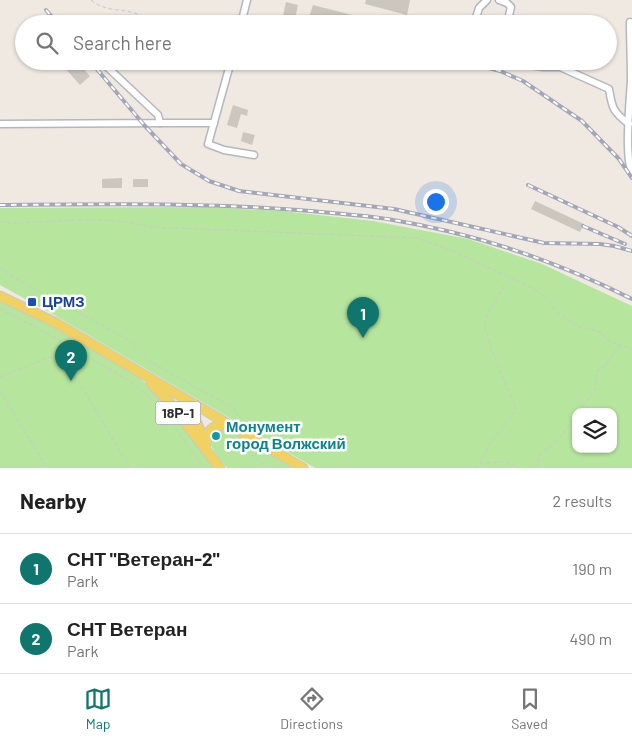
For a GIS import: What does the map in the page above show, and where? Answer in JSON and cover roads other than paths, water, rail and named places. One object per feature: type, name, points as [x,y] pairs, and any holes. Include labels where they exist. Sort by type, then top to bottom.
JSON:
[{"type":"main road","points":[[0,289],[35,312],[140,372],[194,409],[232,426],[303,468]]},
{"type":"main road","points":[[0,296],[35,312]]},
{"type":"main road","name":"18Р-1","points":[[140,372],[165,397],[220,468]]},
{"type":"main road","points":[[189,428],[185,418],[185,411],[194,409]]},
{"type":"main road","name":"18Р-1","points":[[194,409],[196,421],[212,458]]},
{"type":"main road","points":[[206,444],[208,433],[213,427],[232,426]]},
{"type":"lane","points":[[244,15],[248,0]]},
{"type":"lane","points":[[477,15],[479,8],[487,0]]},
{"type":"lane","points":[[499,0],[511,7],[510,15]]},
{"type":"lane","points":[[630,22],[629,165],[632,172]]},
{"type":"lane","points":[[110,70],[158,115],[160,123]]},
{"type":"lane","points":[[229,70],[208,144],[224,150],[254,155]]},
{"type":"lane","points":[[567,70],[610,89],[613,110],[629,124]]},
{"type":"lane","points":[[0,124],[214,123]]},
{"type":"railway","points":[[46,10],[50,15]]},
{"type":"railway","points":[[98,70],[145,126],[181,164],[209,181],[239,191],[394,209],[544,243],[600,244],[632,251]]},
{"type":"railway","points":[[496,70],[523,81],[582,121],[619,159],[632,178]]},
{"type":"railway","points":[[528,185],[618,227],[632,236]]},
{"type":"railway","points":[[0,205],[208,205],[291,209],[378,218],[455,233],[516,250],[603,285],[632,299]]},
{"type":"railway","points":[[583,226],[625,244]]},
{"type":"place","name":"ЦРМЗ","points":[[32,302]]},
{"type":"place","name":"СНТ \"Ветеран-2\"","points":[[363,338]]},
{"type":"place","name":"СНТ Ветеран","points":[[71,381]]},
{"type":"place","name":"Монумент город Волжский","points":[[216,436]]}]
